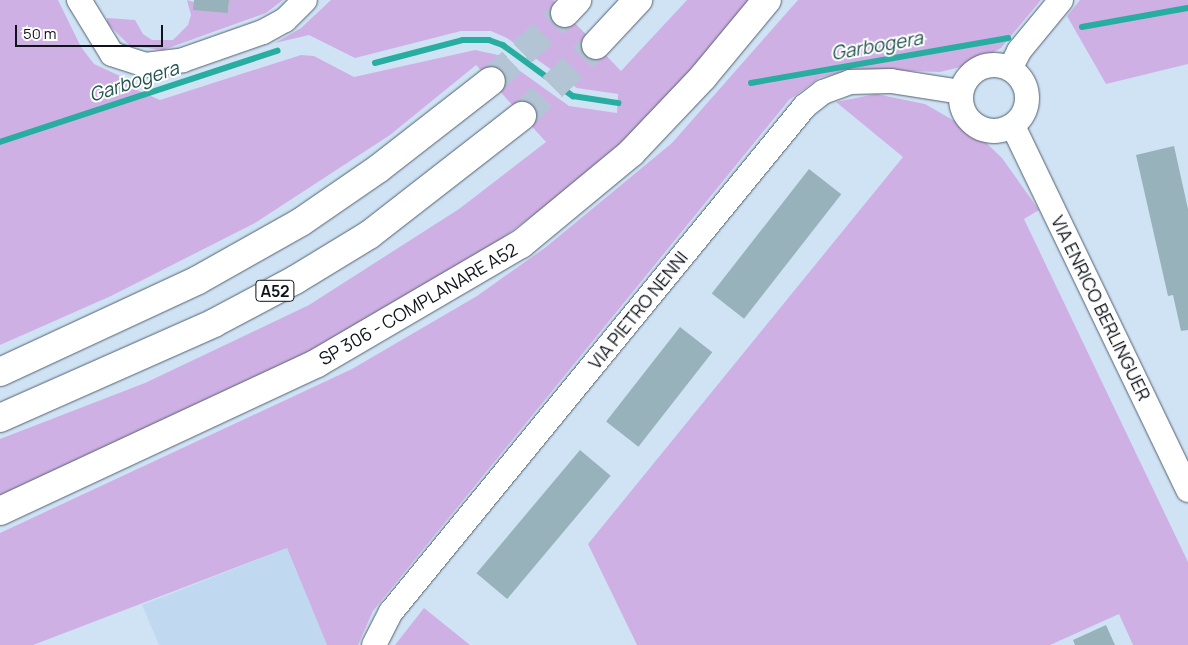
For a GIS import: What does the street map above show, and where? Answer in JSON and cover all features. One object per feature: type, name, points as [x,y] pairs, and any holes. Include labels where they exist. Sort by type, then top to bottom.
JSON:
[{"type":"main road","points":[[596,45],[638,0]]},
{"type":"main road","name":"SP 306 - COMPLANARE A52","points":[[0,511],[317,363],[521,244],[631,153],[703,77],[767,0]]},
{"type":"main road","name":"A52","points":[[0,372],[198,280],[301,222],[378,169],[491,81]]},
{"type":"main road","name":"A52","points":[[0,418],[214,323],[295,280],[369,235],[522,116]]},
{"type":"street","points":[[81,5],[112,54],[125,61],[158,65],[199,55],[263,32],[285,20],[305,0]]},
{"type":"street","points":[[1010,69],[1019,50],[1061,0]]},
{"type":"street","points":[[990,65],[1010,69],[1019,76],[1027,96],[1024,114],[1013,126],[992,132],[981,129],[964,114],[961,92],[971,74],[980,68],[990,65]]},
{"type":"street","name":"VIA PIETRO NENNI","points":[[374,645],[391,612],[806,106],[823,92],[850,82],[891,81],[961,92]]},
{"type":"street","name":"VIA ENRICO BERLINGUER","points":[[1013,126],[1188,490]]},
{"type":"shaded area","points":[[0,0],[58,0],[81,47],[94,64],[144,87],[137,90],[160,100],[301,55],[314,56],[354,77],[475,50],[498,55],[569,106],[617,113],[618,94],[577,88],[507,38],[491,31],[461,31],[355,58],[309,35],[275,43],[301,28],[331,0],[553,0],[621,71],[687,0],[750,0],[680,83],[627,138],[551,202],[472,261],[366,323],[273,370],[0,497],[0,439],[145,383],[309,305],[459,209],[546,142],[476,65],[390,135],[255,223],[111,296],[0,345]]},
{"type":"shaded area","points":[[187,0],[228,12],[229,0],[283,0],[266,13],[163,50],[130,46],[107,23],[107,18],[135,20],[143,34],[152,40],[173,40],[188,25],[191,15]]},
{"type":"shaded area","points":[[798,0],[1041,0],[1001,48],[973,64],[940,72],[854,69],[819,78],[789,100],[373,611],[358,645],[327,645],[287,548],[33,645],[0,645],[0,533],[352,369],[477,296],[546,247],[672,143]]},
{"type":"shaded area","points":[[1080,0],[1188,0],[1188,64],[1106,84],[1067,16]]},
{"type":"shaded area","points":[[876,94],[925,104],[977,134],[1002,158],[1039,210],[1024,219],[1188,562],[1188,645],[1133,645],[1119,614],[1050,645],[637,645],[588,544],[903,157],[836,102]]},
{"type":"shaded area","points":[[287,548],[327,645],[159,645],[142,605]]},
{"type":"shaded area","points":[[424,608],[470,645],[395,645]]},
{"type":"building","points":[[194,0],[229,0],[228,13],[193,10]]},
{"type":"building","points":[[1174,146],[1188,209],[1188,330],[1181,331],[1173,295],[1168,296],[1136,155]]},
{"type":"building","points":[[809,169],[841,194],[744,319],[712,294]]},
{"type":"building","points":[[680,327],[712,352],[638,447],[606,422]]},
{"type":"building","points":[[580,450],[611,476],[507,599],[477,573]]},
{"type":"building","points":[[1106,625],[1115,645],[1075,645],[1073,640]]},
{"type":"waterway","name":"Garbogera","points":[[1082,27],[1188,8]]},
{"type":"waterway","name":"Garbogera","points":[[751,83],[1008,38]]},
{"type":"waterway","name":"Garbogera","points":[[375,63],[463,40],[489,40],[503,45],[573,96],[618,103]]},
{"type":"waterway","name":"Garbogera","points":[[0,142],[277,51]]},
{"type":"tunnel","points":[[491,81],[565,13]]},
{"type":"tunnel","points":[[522,116],[596,45]]}]
